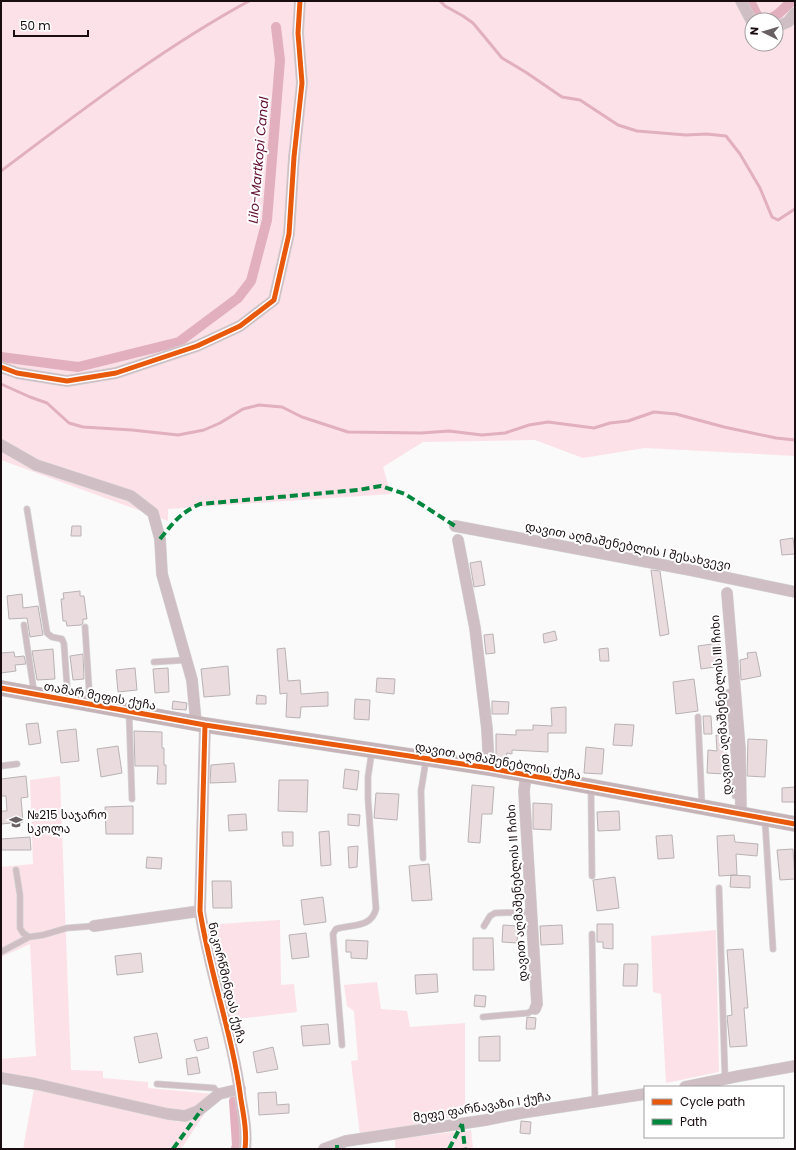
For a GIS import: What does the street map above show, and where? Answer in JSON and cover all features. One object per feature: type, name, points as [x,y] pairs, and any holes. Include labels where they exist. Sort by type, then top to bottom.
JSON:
[{"type":"street","points":[[1,367],[17,373],[67,381],[116,373],[197,346],[240,326],[274,300],[289,234],[294,156],[302,83],[298,33],[300,1]]},
{"type":"street","points":[[740,1],[746,12]]},
{"type":"street","points":[[784,24],[788,22],[795,13]]},
{"type":"street","name":"ნიკორწმინდას ქუჩა","points":[[1,445],[36,465],[131,496],[153,513],[160,539],[162,574],[192,680],[201,724],[200,911],[205,942],[231,1042],[240,1089],[246,1137],[245,1149]]},
{"type":"street","name":"დავით აღმაშენებლის I შესახვევი","points":[[455,526],[690,570],[795,592]]},
{"type":"street","points":[[458,540],[475,628],[488,729],[489,768]]},
{"type":"street","name":"დავით აღმაშენებლის III ჩიხი","points":[[727,593],[740,749],[738,814]]},
{"type":"street","name":"თამარ მეფის ქუჩა","points":[[1,688],[201,724]]},
{"type":"street","name":"დავით აღმაშენებლის ქუჩა","points":[[201,724],[526,774],[795,824]]},
{"type":"street","name":"დავით აღმაშენებლის II ჩიხი","points":[[526,774],[524,792],[537,1004],[534,1009]]},
{"type":"street","points":[[94,926],[200,911]]},
{"type":"street","points":[[689,1086],[725,1078],[795,1066]]},
{"type":"street","points":[[1,1078],[36,1084],[168,1114],[185,1116],[198,1111],[219,1094],[240,1089]]},
{"type":"street","name":"მეფე ფარნავაზი I ქუჩა","points":[[324,1149],[346,1141],[644,1094]]},
{"type":"lane","points":[[27,509],[47,633],[52,637],[62,639],[64,644],[68,700]]},
{"type":"lane","points":[[24,625],[34,694]]},
{"type":"lane","points":[[85,627],[90,704]]},
{"type":"lane","points":[[154,662],[186,660]]},
{"type":"lane","points":[[729,692],[738,814]]},
{"type":"lane","points":[[129,712],[132,799]]},
{"type":"lane","points":[[698,717],[702,807]]},
{"type":"lane","points":[[342,1045],[333,934],[336,929],[368,922],[374,917],[376,909],[368,792],[368,777],[372,750]]},
{"type":"lane","points":[[422,858],[421,791],[426,759]]},
{"type":"lane","points":[[1,766],[17,764]]},
{"type":"lane","points":[[591,787],[592,876]]},
{"type":"lane","points":[[765,819],[773,949]]},
{"type":"lane","points":[[16,870],[20,895],[20,928],[29,937]]},
{"type":"lane","points":[[719,888],[725,1078]]},
{"type":"lane","points":[[484,926],[490,916],[494,914],[532,912]]},
{"type":"lane","points":[[1,952],[29,937],[43,935],[67,928],[94,926]]},
{"type":"lane","points":[[592,934],[595,1102]]},
{"type":"lane","points":[[483,1017],[528,1013],[534,1009]]},
{"type":"lane","points":[[157,1084],[214,1088],[219,1094]]},
{"type":"shaded area","points":[[1,1],[795,1],[795,456],[645,448],[583,458],[535,440],[423,442],[383,467],[391,494],[168,509],[168,521],[1,460]]},
{"type":"shaded area","points":[[60,776],[71,1070],[103,1071],[103,1078],[148,1082],[148,1088],[214,1094],[201,1104],[183,1113],[1,1074],[1,1059],[36,1056],[30,944],[1,957],[1,867],[33,864],[30,780]]},
{"type":"shaded area","points":[[280,920],[281,985],[294,984],[297,1012],[229,1020],[206,925]]},
{"type":"shaded area","points":[[716,930],[719,1072],[666,1083],[661,994],[653,992],[651,936]]},
{"type":"shaded area","points":[[377,982],[381,1009],[407,1011],[410,1027],[465,1023],[465,1115],[360,1135],[351,1061],[358,1060],[354,1011],[347,1006],[344,985]]},
{"type":"shaded area","points":[[34,1089],[179,1122],[205,1113],[181,1149],[23,1149]]},
{"type":"shaded area","points":[[237,1097],[241,1149],[233,1149],[234,1127],[230,1115],[232,1099]]},
{"type":"shaded area","points":[[471,1130],[473,1149],[395,1149],[395,1139]]},
{"type":"building","points":[[72,526],[81,526],[81,536],[71,536]]},
{"type":"building","points":[[793,538],[795,554],[782,555],[780,540]]},
{"type":"building","points":[[481,561],[485,585],[474,587],[470,563]]},
{"type":"building","points":[[651,570],[660,571],[669,634],[660,636]]},
{"type":"building","points":[[80,591],[80,596],[84,596],[87,619],[83,619],[83,623],[81,625],[67,626],[66,621],[63,621],[61,599],[64,599],[63,593]]},
{"type":"building","points":[[22,594],[23,608],[38,606],[43,635],[30,637],[27,618],[9,619],[7,596]]},
{"type":"building","points":[[555,631],[557,640],[544,643],[543,634]]},
{"type":"building","points":[[493,634],[495,653],[486,654],[484,635]]},
{"type":"building","points":[[719,643],[722,666],[701,669],[698,646]]},
{"type":"building","points":[[285,648],[288,681],[300,680],[301,694],[328,692],[328,706],[301,707],[300,718],[286,717],[287,693],[280,694],[277,649]]},
{"type":"building","points":[[608,648],[609,661],[600,661],[599,649]]},
{"type":"building","points":[[53,649],[55,679],[37,680],[32,651]]},
{"type":"building","points":[[14,652],[15,657],[24,656],[26,664],[15,665],[16,671],[1,673],[1,653]]},
{"type":"building","points":[[756,652],[761,676],[741,680],[740,660],[748,658],[747,653]]},
{"type":"building","points":[[83,654],[84,679],[73,680],[70,656]]},
{"type":"building","points":[[228,666],[230,695],[204,697],[201,669]]},
{"type":"building","points":[[135,668],[137,690],[118,692],[116,670]]},
{"type":"building","points":[[168,668],[169,692],[155,693],[153,669]]},
{"type":"building","points":[[377,678],[395,679],[394,694],[376,692]]},
{"type":"building","points":[[694,679],[698,711],[676,714],[673,682]]},
{"type":"building","points":[[257,695],[266,696],[266,704],[256,704]]},
{"type":"building","points":[[355,699],[370,700],[369,720],[354,719]]},
{"type":"building","points":[[173,701],[187,703],[186,710],[172,709]]},
{"type":"building","points":[[492,701],[509,702],[508,714],[492,714]]},
{"type":"building","points":[[566,707],[566,733],[548,733],[548,752],[512,750],[512,754],[507,753],[506,759],[496,759],[496,734],[516,735],[516,730],[533,730],[533,725],[552,726],[551,708]]},
{"type":"building","points":[[703,716],[711,716],[712,734],[704,734]]},
{"type":"building","points":[[38,723],[41,743],[29,745],[26,724]]},
{"type":"building","points":[[615,724],[634,725],[632,746],[613,745]]},
{"type":"building","points":[[76,729],[79,761],[61,763],[57,731]]},
{"type":"building","points":[[134,731],[162,732],[164,765],[166,765],[166,784],[157,784],[158,766],[135,766]]},
{"type":"building","points":[[716,735],[728,735],[729,745],[727,745],[725,774],[707,773],[708,750],[717,751]]},
{"type":"building","points":[[748,739],[767,740],[765,777],[747,776]]},
{"type":"building","points":[[118,746],[122,773],[101,777],[97,749]]},
{"type":"building","points":[[586,747],[604,749],[602,774],[584,773]]},
{"type":"building","points":[[234,763],[236,782],[210,783],[211,765]]},
{"type":"building","points":[[345,769],[359,771],[357,790],[343,788]]},
{"type":"building","points":[[26,776],[28,797],[21,798],[23,822],[1,824],[1,811],[7,811],[6,796],[1,796],[1,779]]},
{"type":"building","points":[[279,780],[308,780],[307,812],[278,811]]},
{"type":"building","points":[[472,785],[494,787],[492,814],[482,814],[480,843],[468,842]]},
{"type":"building","points":[[795,787],[795,802],[782,802],[782,788]]},
{"type":"building","points":[[376,793],[399,794],[397,820],[374,818]]},
{"type":"building","points":[[533,803],[552,804],[551,830],[533,829]]},
{"type":"building","points":[[133,806],[133,834],[106,834],[105,807]]},
{"type":"building","points":[[619,811],[620,830],[598,831],[597,812]]},
{"type":"building","points":[[246,814],[247,830],[229,831],[228,815]]},
{"type":"building","points":[[348,814],[360,815],[359,826],[348,825]]},
{"type":"building","points":[[329,831],[331,865],[321,866],[319,832]]},
{"type":"building","points":[[282,832],[293,832],[293,846],[283,846]]},
{"type":"building","points":[[672,835],[674,858],[658,859],[656,836]]},
{"type":"building","points":[[734,835],[735,842],[758,844],[757,856],[736,854],[737,875],[719,876],[717,836]]},
{"type":"building","points":[[30,837],[31,850],[1,850],[1,839]]},
{"type":"building","points":[[358,846],[357,867],[349,868],[348,847]]},
{"type":"building","points":[[793,849],[795,879],[780,880],[777,850]]},
{"type":"building","points":[[147,857],[162,858],[161,869],[146,868]]},
{"type":"building","points":[[429,864],[432,900],[412,901],[409,866]]},
{"type":"building","points":[[731,875],[750,876],[750,888],[730,887]]},
{"type":"building","points":[[615,877],[619,908],[597,911],[593,880]]},
{"type":"building","points":[[212,881],[231,881],[232,908],[213,908]]},
{"type":"building","points":[[323,897],[326,922],[304,925],[301,900]]},
{"type":"building","points":[[597,924],[613,924],[613,949],[603,948],[603,942],[597,942]]},
{"type":"building","points":[[503,925],[518,926],[517,943],[502,942]]},
{"type":"building","points":[[562,925],[563,944],[541,945],[540,926]]},
{"type":"building","points":[[306,933],[309,957],[292,959],[289,935]]},
{"type":"building","points":[[473,938],[493,938],[494,970],[473,970]]},
{"type":"building","points":[[346,940],[368,941],[367,959],[351,958],[351,952],[346,952]]},
{"type":"building","points":[[743,949],[748,1008],[744,1008],[747,1046],[730,1047],[727,1016],[732,1015],[727,950]]},
{"type":"building","points":[[141,953],[143,972],[117,975],[115,956]]},
{"type":"building","points":[[624,964],[638,964],[637,986],[623,986]]},
{"type":"building","points":[[437,974],[438,992],[416,994],[415,975]]},
{"type":"building","points":[[475,995],[486,996],[485,1007],[474,1006]]},
{"type":"building","points":[[527,1017],[536,1018],[535,1029],[526,1029]]},
{"type":"building","points":[[328,1024],[330,1044],[303,1046],[301,1026]]},
{"type":"building","points":[[157,1033],[162,1058],[139,1063],[134,1037]]},
{"type":"building","points":[[500,1036],[500,1061],[479,1061],[479,1037]]},
{"type":"building","points":[[207,1037],[209,1048],[197,1051],[194,1040]]},
{"type":"building","points":[[273,1047],[278,1069],[257,1073],[253,1052]]},
{"type":"building","points":[[197,1057],[200,1073],[188,1075],[186,1059]]},
{"type":"building","points":[[276,1092],[277,1105],[289,1104],[289,1113],[259,1115],[258,1093]]},
{"type":"building","points":[[521,1121],[531,1122],[530,1134],[520,1133]]},
{"type":"waterway","points":[[1,171],[153,60],[184,39],[249,1]]},
{"type":"waterway","points":[[440,1],[445,6],[473,23],[502,58],[562,97],[580,100],[618,125],[637,131],[686,135],[707,134],[726,136],[740,154],[760,188],[772,217],[778,220],[795,209]]},
{"type":"waterway","name":"Lilo-Martkopi Canal","points":[[750,1],[756,12]]},
{"type":"waterway","name":"Lilo-Martkopi Canal","points":[[780,12],[792,1]]},
{"type":"waterway","name":"Lilo-Martkopi Canal","points":[[1,357],[78,367],[179,342],[238,298],[251,281],[267,220],[280,60],[276,27]]},
{"type":"waterway","points":[[1,384],[47,403],[69,423],[83,427],[178,435],[204,430],[220,423],[243,409],[259,405],[282,407],[302,417],[348,432],[421,433],[449,431],[482,435],[505,433],[529,425],[548,422],[594,428],[610,423],[628,421],[654,412],[676,414],[724,427],[776,438],[795,440]]},
{"type":"waterway","name":"Lilo-Martkopi Canal","points":[[234,1101],[236,1149]]},
{"type":"marked path","points":[[160,539],[182,515],[200,504],[358,490],[381,486],[405,494],[455,526]]},
{"type":"marked path","points":[[173,1149],[202,1109]]},
{"type":"marked path","points":[[462,1124],[465,1149]]},
{"type":"marked path","points":[[449,1149],[462,1124]]},
{"type":"cycle path","points":[[1,367],[17,373],[67,381],[116,373],[197,346],[240,326],[274,300],[289,234],[294,157],[302,83],[298,33],[300,1]]},
{"type":"cycle path","points":[[1,688],[205,725],[489,768],[795,824]]},
{"type":"cycle path","points":[[205,725],[200,911],[204,935],[233,1052],[245,1125],[245,1149]]},
{"type":"place","name":"№215 საჯარო სკოლა","points":[[16,822]]}]
